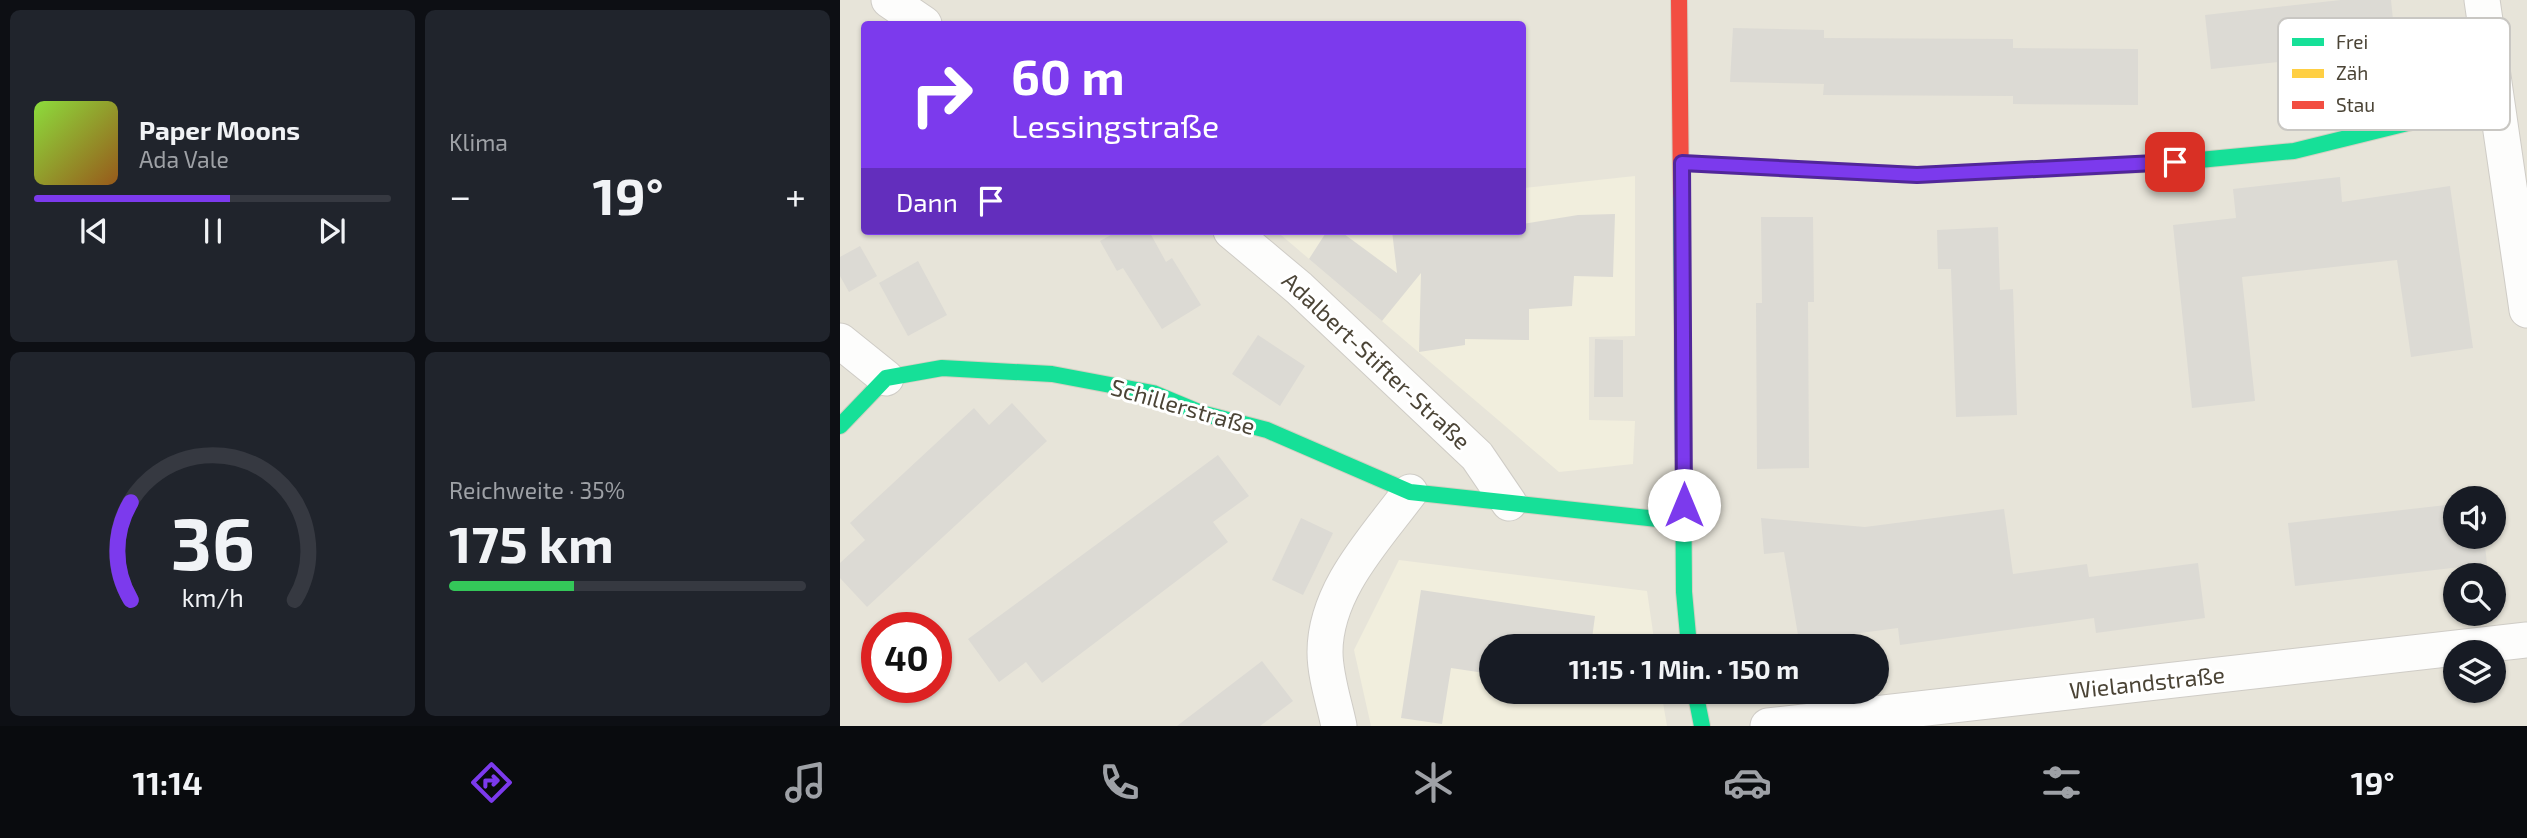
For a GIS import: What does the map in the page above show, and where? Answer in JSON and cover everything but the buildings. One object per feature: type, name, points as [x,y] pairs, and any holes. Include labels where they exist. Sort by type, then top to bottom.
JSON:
[{"type":"street","points":[[888,0],[920,21]]},
{"type":"street","points":[[1679,0],[1684,592],[1688,634]]},
{"type":"street","points":[[2482,0],[2485,18]]},
{"type":"street","points":[[1682,163],[1917,175],[2127,167],[2294,150],[2377,130]]},
{"type":"street","points":[[2501,130],[2527,310]]},
{"type":"street","name":"Adalbert-Stifter-Straße","points":[[1236,235],[1299,288],[1477,456],[1508,503]]},
{"type":"street","points":[[840,341],[886,378],[840,426]]},
{"type":"street","name":"Schillerstraße","points":[[886,378],[942,368],[1052,374],[1153,393],[1201,413],[1267,430],[1410,492],[1685,522]]},
{"type":"street","points":[[1339,726],[1325,653],[1328,625],[1342,588],[1364,553],[1410,492]]},
{"type":"street","name":"Wielandstraße","points":[[1768,726],[2527,640]]},
{"type":"street","points":[[1698,704],[1702,726]]},
{"type":"shaded area","points":[[840,0],[2527,0],[2527,726],[840,726]]},
{"type":"shaded area","points":[[1635,176],[1635,336],[1589,337],[1589,420],[1635,421],[1633,464],[1559,472],[1281,235],[1526,235],[1526,188]]},
{"type":"shaded area","points":[[1399,560],[1647,591],[1653,634],[1479,634],[1479,704],[1663,704],[1667,726],[1371,726],[1354,650]]},
{"type":"traffic: fast","points":[[2168,163],[2294,151],[2379,130]]},
{"type":"traffic: fast","points":[[1681,194],[1684,592],[1688,634]]},
{"type":"traffic: fast","points":[[840,426],[886,378],[942,368],[1052,374],[1153,393],[1201,413],[1267,430],[1410,492],[1685,522]]},
{"type":"traffic: fast","points":[[1698,704],[1702,726]]},
{"type":"traffic: slow","points":[[1682,163],[1917,175],[2168,163]]},
{"type":"traffic: jam","points":[[1679,0],[1681,194]]},
{"type":"route","points":[[1684,505],[1682,163],[1917,175],[2127,167],[2175,162]]}]
